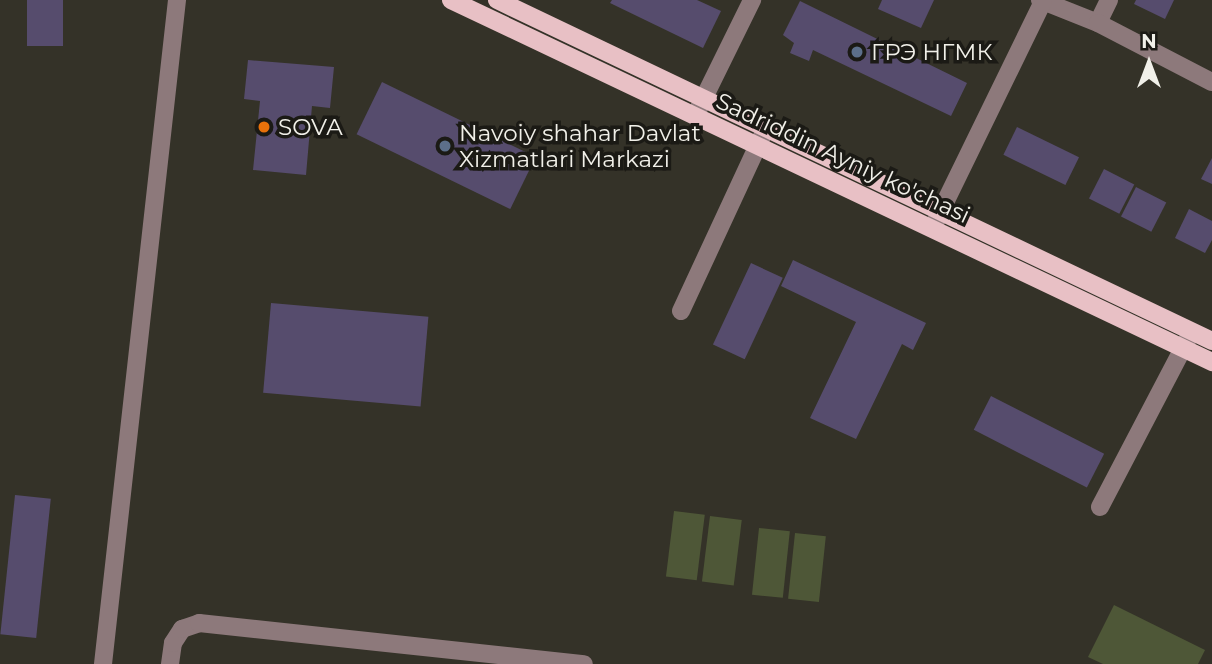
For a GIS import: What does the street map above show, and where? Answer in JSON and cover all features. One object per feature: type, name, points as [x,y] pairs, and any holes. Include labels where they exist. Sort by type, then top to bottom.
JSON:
[{"type":"main road","name":"Sadriddin Ayniy ko'chasi","points":[[451,0],[762,136],[1188,340],[1212,362]]},
{"type":"main road","name":"Sadriddin Ayniy ko'chasi","points":[[497,0],[699,108]]},
{"type":"main road","name":"Sadriddin Ayniy ko'chasi","points":[[1188,340],[1212,341]]},
{"type":"street","points":[[103,664],[177,0]]},
{"type":"street","points":[[699,108],[752,0]]},
{"type":"street","points":[[1098,23],[1109,0]]},
{"type":"street","points":[[936,220],[1042,1],[1098,23],[1212,82]]},
{"type":"street","points":[[681,311],[762,136]]},
{"type":"street","points":[[1100,507],[1188,340]]},
{"type":"street","points":[[170,664],[173,643],[183,629],[199,623],[584,664]]},
{"type":"green space","points":[[674,511],[705,515],[697,580],[666,577]]},
{"type":"green space","points":[[710,516],[742,520],[734,585],[702,582]]},
{"type":"green space","points":[[759,528],[790,531],[783,598],[752,595]]},
{"type":"green space","points":[[795,533],[826,536],[819,602],[788,599]]},
{"type":"green space","points":[[1114,605],[1205,650],[1198,664],[1103,664],[1088,657]]},
{"type":"building","points":[[27,0],[63,0],[63,46],[27,46]]},
{"type":"building","points":[[612,0],[697,0],[721,11],[703,48],[610,3]]},
{"type":"building","points":[[882,0],[934,0],[921,28],[878,9]]},
{"type":"building","points":[[1136,0],[1174,0],[1165,19],[1134,4]]},
{"type":"building","points":[[800,1],[967,83],[951,116],[813,50],[809,61],[790,53],[794,43],[783,35]]},
{"type":"building","points":[[248,60],[334,67],[330,108],[312,106],[306,175],[253,170],[260,101],[244,99]]},
{"type":"building","name":"Navoiy shahar Davlat Xizmatlari Markazi","points":[[382,82],[536,157],[510,209],[357,134]]},
{"type":"building","points":[[1017,127],[1079,157],[1065,185],[1003,155]]},
{"type":"building","points":[[1212,158],[1212,184],[1201,179]]},
{"type":"building","points":[[1104,169],[1134,184],[1119,214],[1089,198]]},
{"type":"building","points":[[1136,187],[1166,202],[1151,232],[1121,216]]},
{"type":"building","points":[[1189,209],[1212,221],[1212,240],[1205,253],[1175,238]]},
{"type":"building","points":[[793,260],[926,323],[913,350],[902,344],[856,439],[810,418],[856,322],[781,286]]},
{"type":"building","points":[[751,263],[783,278],[745,359],[713,345]]},
{"type":"building","points":[[271,303],[428,317],[421,406],[263,393]]},
{"type":"building","points":[[991,396],[1104,454],[1087,488],[974,430]]},
{"type":"building","points":[[15,495],[51,499],[36,638],[0,634]]},
{"type":"place","name":"ГРЭ НГМК","points":[[857,52]]},
{"type":"place","name":"SOVA","points":[[264,127]]},
{"type":"place","name":"Navoiy shahar Davlat Xizmatlari Markazi","points":[[445,146]]}]
